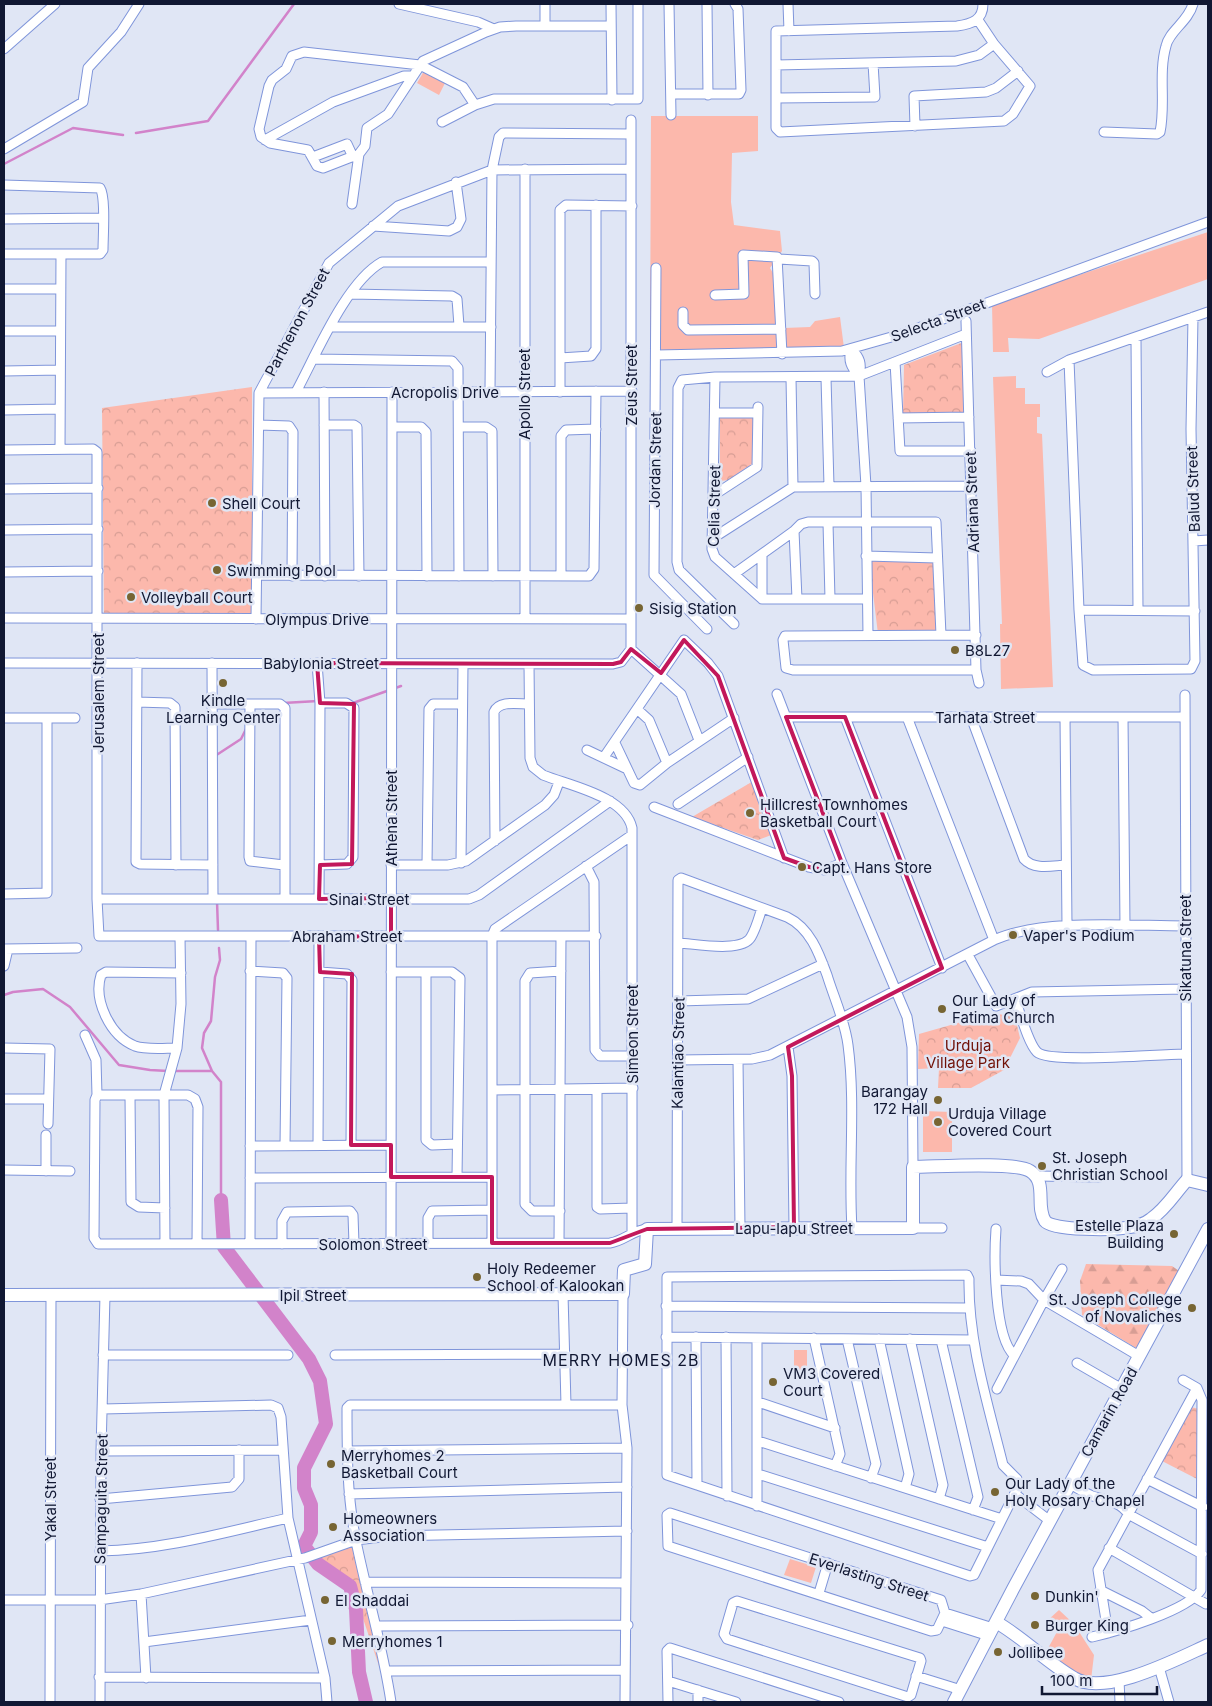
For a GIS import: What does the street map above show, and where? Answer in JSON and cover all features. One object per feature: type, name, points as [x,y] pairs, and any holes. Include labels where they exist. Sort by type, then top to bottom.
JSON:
[{"type":"street","points":[[4,50],[55,4]]},
{"type":"street","points":[[4,149],[83,102],[88,68],[121,32],[139,4]]},
{"type":"street","points":[[399,4],[478,22],[494,29]]},
{"type":"street","points":[[545,4],[545,26]]},
{"type":"street","points":[[611,4],[612,100]]},
{"type":"street","points":[[442,122],[476,104],[494,99],[638,99],[638,4]]},
{"type":"street","points":[[668,4],[671,115]]},
{"type":"street","points":[[707,4],[708,95]]},
{"type":"street","points":[[671,94],[739,94],[741,90],[738,9],[735,4]]},
{"type":"street","points":[[788,4],[789,31]]},
{"type":"street","points":[[978,20],[994,44],[1030,86],[1013,114],[1004,121],[778,130],[776,31],[957,26],[978,20],[983,12],[983,4]]},
{"type":"street","points":[[1104,132],[1157,134],[1160,132],[1163,58],[1166,42],[1190,14],[1193,4]]},
{"type":"street","points":[[476,104],[463,87],[420,66],[304,52],[295,54],[269,86],[259,129],[261,137],[270,143],[304,148],[311,152],[317,166],[322,168],[356,156],[365,146],[367,128],[388,114],[412,76],[420,66],[427,58],[494,29],[545,26],[611,26]]},
{"type":"street","points":[[776,65],[965,60],[979,55],[994,44]]},
{"type":"street","points":[[777,98],[875,97],[873,63]]},
{"type":"street","points":[[915,126],[914,96],[986,92],[996,88],[1018,71]]},
{"type":"street","points":[[265,140],[333,102],[404,76],[412,76]]},
{"type":"street","name":"Zeus Street","points":[[630,649],[632,391],[631,120]]},
{"type":"street","points":[[490,392],[492,170],[499,137],[503,133],[631,134]]},
{"type":"street","points":[[313,157],[347,144],[356,156],[352,204]]},
{"type":"street","name":"Apollo Street","points":[[525,619],[524,392],[526,169]]},
{"type":"street","name":"Parthenon Street","points":[[256,619],[259,393],[329,263],[398,206],[456,182],[492,170],[631,169]]},
{"type":"street","points":[[373,226],[449,231],[457,228],[461,219],[456,182]]},
{"type":"street","points":[[4,185],[101,189],[103,218],[102,253],[4,254]]},
{"type":"street","points":[[560,392],[560,210],[566,205],[632,206]]},
{"type":"street","points":[[560,358],[591,356],[596,349],[596,205]]},
{"type":"street","points":[[4,219],[103,218]]},
{"type":"street","name":"Selecta Street","points":[[657,355],[782,354],[851,349],[902,334],[1208,222]]},
{"type":"street","points":[[4,450],[60,449],[60,254]]},
{"type":"street","points":[[715,295],[744,294],[743,256],[772,256],[778,259],[809,260],[814,263],[815,294]]},
{"type":"street","points":[[778,259],[782,354]]},
{"type":"street","points":[[296,392],[350,294],[363,276],[382,262],[490,262]]},
{"type":"street","name":"Jordan Street","points":[[656,268],[657,355],[654,575],[707,629]]},
{"type":"street","points":[[4,289],[60,289]]},
{"type":"street","points":[[350,294],[452,296],[457,299],[459,306],[459,326]]},
{"type":"street","points":[[683,312],[683,326],[688,330],[781,329]]},
{"type":"street","points":[[1048,372],[1069,360],[1208,312]]},
{"type":"street","name":"Balud Street","points":[[1079,610],[1082,661],[1085,666],[1093,670],[1184,671],[1190,669],[1195,662],[1191,429],[1193,317]]},
{"type":"street","name":"Adriana Street","points":[[966,321],[976,670],[980,682]]},
{"type":"street","points":[[331,327],[491,327]]},
{"type":"street","points":[[4,331],[60,331]]},
{"type":"street","points":[[734,624],[679,570],[676,562],[678,388],[682,380],[715,377],[826,378],[859,376],[966,334]]},
{"type":"street","points":[[1136,338],[1138,610]]},
{"type":"street","points":[[851,349],[858,355],[862,366],[859,376],[866,486],[866,599],[868,636]]},
{"type":"street","points":[[314,359],[452,361],[458,368],[460,576]]},
{"type":"street","points":[[1069,360],[1079,610],[1195,611]]},
{"type":"street","points":[[895,362],[900,450],[971,450]]},
{"type":"street","points":[[4,371],[60,370]]},
{"type":"street","name":"Celia Street","points":[[715,377],[713,554],[762,599]]},
{"type":"street","points":[[791,378],[793,487]]},
{"type":"street","points":[[826,378],[829,486]]},
{"type":"street","points":[[256,575],[589,576],[594,569],[596,391]]},
{"type":"street","name":"Acropolis Drive","points":[[259,393],[632,391]]},
{"type":"street","points":[[324,392],[325,576]]},
{"type":"street","name":"Athena Street","points":[[391,1244],[392,392]]},
{"type":"street","points":[[4,410],[60,410]]},
{"type":"street","points":[[714,495],[757,466],[758,410],[715,413]]},
{"type":"street","points":[[898,418],[969,418]]},
{"type":"street","points":[[259,425],[289,426],[293,432],[292,576]]},
{"type":"street","points":[[324,426],[354,425],[357,427],[359,576]]},
{"type":"street","points":[[392,427],[421,427],[426,432],[427,576]]},
{"type":"street","points":[[459,427],[486,427],[492,431],[493,576]]},
{"type":"street","points":[[561,576],[561,436],[566,430],[596,429]]},
{"type":"street","name":"Jerusalem Street","points":[[60,449],[96,450],[98,488],[97,899],[99,936]]},
{"type":"street","points":[[713,538],[793,487],[972,486]]},
{"type":"street","points":[[4,489],[98,488]]},
{"type":"street","points":[[734,574],[801,524],[808,522],[936,522],[941,635]]},
{"type":"street","points":[[828,523],[830,599]]},
{"type":"street","points":[[4,530],[98,529]]},
{"type":"street","points":[[794,531],[797,599]]},
{"type":"street","points":[[1194,541],[1208,540]]},
{"type":"street","points":[[762,554],[762,599],[866,599]]},
{"type":"street","points":[[866,556],[937,558]]},
{"type":"street","points":[[4,572],[98,571]]},
{"type":"street","name":"Olympus Drive","points":[[4,618],[631,619]]},
{"type":"street","points":[[976,635],[786,636],[783,640],[786,668],[793,670],[976,670]]},
{"type":"street","points":[[604,757],[638,710],[684,640],[714,670],[734,718],[784,858]]},
{"type":"street","points":[[630,649],[681,694],[699,740]]},
{"type":"street","name":"Babylonia Street","points":[[4,663],[617,664],[624,660],[630,649]]},
{"type":"street","points":[[137,663],[136,862],[140,864],[213,864]]},
{"type":"street","points":[[212,663],[213,899]]},
{"type":"street","points":[[318,663],[320,703],[320,899]]},
{"type":"street","points":[[461,863],[462,664]]},
{"type":"street","points":[[529,664],[530,763],[537,772],[610,801]]},
{"type":"street","points":[[777,694],[842,864],[895,990],[905,1009],[911,1037],[913,1228]]},
{"type":"street","name":"Sikatuna Street","points":[[1185,695],[1187,1180]]},
{"type":"street","points":[[136,702],[170,703],[175,707],[176,864]]},
{"type":"street","points":[[320,703],[346,703],[354,708],[352,857],[347,864],[320,865]]},
{"type":"street","points":[[213,704],[280,704],[285,708],[285,899]]},
{"type":"street","points":[[250,704],[249,857],[250,861],[255,863],[284,864]]},
{"type":"street","points":[[427,865],[430,709],[433,704],[462,704]]},
{"type":"street","points":[[495,841],[494,712],[497,706],[503,704],[529,704]]},
{"type":"street","points":[[638,710],[649,720],[667,763]]},
{"type":"street","points":[[907,717],[994,940]]},
{"type":"street","points":[[971,717],[1024,858],[1029,865],[1066,865]]},
{"type":"street","points":[[1065,717],[1067,926]]},
{"type":"street","points":[[1123,717],[1124,926]]},
{"type":"street","name":"Tarhata Street","points":[[786,718],[1185,717]]},
{"type":"street","points":[[4,718],[76,718]]},
{"type":"street","points":[[4,894],[47,893],[47,718]]},
{"type":"street","points":[[614,743],[634,783],[640,784],[699,740],[734,718]]},
{"type":"street","points":[[845,718],[942,968]]},
{"type":"street","points":[[588,750],[626,768]]},
{"type":"street","points":[[678,804],[748,757]]},
{"type":"street","points":[[391,865],[461,863],[545,805],[554,795],[559,782]]},
{"type":"street","name":"Sinai Street","points":[[97,899],[474,897],[610,801]]},
{"type":"street","name":"Simeon Street","points":[[610,801],[627,814],[632,835],[632,1233]]},
{"type":"street","points":[[654,807],[784,858],[818,869],[825,870],[842,864]]},
{"type":"street","points":[[492,1243],[492,936],[495,929],[632,835]]},
{"type":"street","points":[[586,866],[594,882],[596,936],[595,1050],[600,1056],[632,1056]]},
{"type":"street","name":"Kalantiao Street","points":[[677,1228],[680,943],[678,880],[681,878],[762,908]]},
{"type":"street","points":[[680,943],[721,946],[740,945],[751,937],[762,908],[787,917],[801,926],[811,939],[823,964],[848,1043],[851,1073],[852,1228]]},
{"type":"street","points":[[678,1060],[762,1058],[788,1047],[994,940],[1018,931],[1067,926],[1185,926]]},
{"type":"street","name":"Abraham Street","points":[[99,936],[596,936]]},
{"type":"street","points":[[318,1145],[319,936]]},
{"type":"street","points":[[559,1243],[561,936]]},
{"type":"street","points":[[165,1244],[164,1095],[178,1048],[181,973],[180,937]]},
{"type":"street","points":[[250,937],[250,1244]]},
{"type":"street","points":[[4,966],[6,949],[77,948]]},
{"type":"street","points":[[968,955],[993,1004],[999,1006],[1032,992],[1185,989]]},
{"type":"street","points":[[679,1001],[748,999],[823,964]]},
{"type":"street","points":[[250,971],[284,973],[287,978],[285,1146]]},
{"type":"street","points":[[178,1048],[136,1046],[117,1034],[98,1001],[99,981],[101,975],[106,972],[181,973]]},
{"type":"street","points":[[320,972],[347,974],[352,980],[350,1145]]},
{"type":"street","points":[[391,972],[452,972],[460,978],[457,1177]]},
{"type":"street","points":[[560,1211],[532,1211],[525,1204],[525,978],[533,972],[561,972]]},
{"type":"street","points":[[426,973],[426,1140],[432,1145],[457,1144]]},
{"type":"street","points":[[1015,999],[1034,1049],[1043,1056],[1074,1058],[1185,1054]]},
{"type":"street","points":[[85,1035],[96,1060],[97,1096],[188,1095],[195,1099],[198,1107],[197,1244]]},
{"type":"street","points":[[788,1047],[792,1076],[794,1227]]},
{"type":"street","points":[[4,1048],[50,1048],[48,1124]]},
{"type":"street","points":[[738,1060],[740,1228]]},
{"type":"street","points":[[492,1090],[632,1088]]},
{"type":"street","points":[[597,1089],[597,1207],[600,1209],[632,1208]]},
{"type":"street","name":"Solomon Street","points":[[97,1096],[95,1100],[94,1238],[96,1243],[428,1244],[614,1242],[632,1233],[647,1229]]},
{"type":"street","points":[[130,1096],[131,1202],[139,1208],[165,1208]]},
{"type":"street","points":[[4,1099],[48,1100]]},
{"type":"street","points":[[46,1135],[46,1171]]},
{"type":"street","points":[[250,1146],[391,1145]]},
{"type":"street","points":[[912,1167],[1014,1167],[1030,1171],[1036,1176],[1040,1186],[1044,1219],[1047,1224],[1059,1228],[1128,1228],[1140,1226],[1160,1212],[1187,1180],[1208,1185]]},
{"type":"street","points":[[4,1170],[70,1171]]},
{"type":"street","points":[[1036,1176],[1099,1176]]},
{"type":"street","points":[[250,1178],[492,1177]]},
{"type":"street","points":[[428,1244],[428,1218],[432,1211],[492,1210]]},
{"type":"street","points":[[282,1244],[282,1221],[287,1212],[350,1211],[353,1215],[354,1244]]},
{"type":"street","name":"Lapu-lapu Street","points":[[647,1229],[794,1227],[942,1228]]},
{"type":"street","points":[[625,1702],[628,1625],[626,1583],[627,1448],[622,1405],[624,1270],[645,1264],[647,1229]]},
{"type":"street","points":[[996,1229],[996,1280],[1004,1342],[1014,1355]]},
{"type":"street","name":"Camarin Road","points":[[954,1702],[1070,1484],[1205,1240]]},
{"type":"street","points":[[997,1389],[1062,1269]]},
{"type":"street","points":[[667,1277],[968,1277],[968,1308],[973,1340],[1003,1465],[1019,1482],[1015,1494],[974,1575],[970,1576],[667,1475],[667,1277]]},
{"type":"street","points":[[996,1280],[1021,1281],[1029,1284],[1044,1300],[1140,1356]]},
{"type":"street","points":[[563,1294],[566,1405]]},
{"type":"street","name":"Ipil Street","points":[[4,1295],[623,1294]]},
{"type":"street","name":"Yakal Street","points":[[50,1702],[51,1296]]},
{"type":"street","name":"Sampaguita Street","points":[[100,1702],[100,1499],[105,1296]]},
{"type":"street","points":[[666,1306],[968,1308]]},
{"type":"street","points":[[666,1336],[973,1340]]},
{"type":"street","points":[[696,1337],[697,1485]]},
{"type":"street","points":[[726,1337],[727,1496]]},
{"type":"street","points":[[758,1338],[758,1506]]},
{"type":"street","points":[[814,1338],[840,1454],[835,1466]]},
{"type":"street","points":[[847,1338],[876,1464],[871,1478]]},
{"type":"street","points":[[879,1339],[909,1474],[905,1488]]},
{"type":"street","points":[[910,1339],[943,1485],[939,1499]]},
{"type":"street","points":[[941,1340],[978,1497],[973,1510]]},
{"type":"street","points":[[103,1355],[288,1354]]},
{"type":"street","points":[[335,1355],[564,1354]]},
{"type":"street","points":[[1077,1363],[1122,1389]]},
{"type":"street","points":[[1092,1637],[1108,1634],[1151,1618],[1196,1598],[1201,1590],[1203,1507],[1202,1400],[1197,1388],[1183,1380]]},
{"type":"street","points":[[1108,1634],[1098,1570],[1197,1388]]},
{"type":"street","points":[[758,1402],[834,1428]]},
{"type":"street","points":[[103,1409],[271,1405],[278,1408],[281,1417],[288,1518],[301,1559],[311,1620],[325,1678],[327,1702]]},
{"type":"street","points":[[391,1702],[386,1671],[356,1540],[349,1494],[347,1451],[348,1406],[622,1405]]},
{"type":"street","points":[[758,1441],[1002,1519]]},
{"type":"street","points":[[347,1451],[627,1448]]},
{"type":"street","points":[[100,1499],[232,1487],[239,1479],[238,1450]]},
{"type":"street","points":[[101,1451],[283,1450]]},
{"type":"street","points":[[758,1474],[988,1547]]},
{"type":"street","points":[[1147,1479],[1203,1507]]},
{"type":"street","points":[[1070,1484],[1097,1498],[1102,1497],[1126,1510],[1128,1514],[1202,1554]]},
{"type":"street","points":[[349,1494],[627,1488]]},
{"type":"street","points":[[1015,1494],[1050,1522]]},
{"type":"street","name":"Everlasting Street","points":[[670,1513],[828,1563],[940,1600],[944,1617],[937,1630],[931,1631],[819,1593],[668,1546],[667,1515],[670,1513]]},
{"type":"street","points":[[100,1551],[126,1551],[166,1545],[288,1518]]},
{"type":"street","points":[[4,1600],[99,1600],[141,1594],[301,1559],[356,1540],[390,1536],[627,1531]]},
{"type":"street","points":[[1109,1548],[1206,1604]]},
{"type":"street","points":[[819,1593],[828,1563]]},
{"type":"street","points":[[365,1582],[626,1583]]},
{"type":"street","points":[[1100,1590],[1142,1611],[1151,1618]]},
{"type":"street","points":[[141,1594],[146,1678]]},
{"type":"street","points":[[737,1601],[920,1658],[916,1676],[911,1695],[908,1697],[726,1639],[724,1634],[733,1603],[737,1601]]},
{"type":"street","points":[[944,1617],[992,1629],[1012,1631],[1035,1651],[1076,1680],[1096,1685],[1160,1667],[1208,1645]]},
{"type":"street","points":[[144,1642],[311,1620]]},
{"type":"street","points":[[376,1626],[628,1625]]},
{"type":"street","points":[[668,1702],[668,1649],[840,1702]]},
{"type":"street","points":[[1160,1667],[1169,1702]]},
{"type":"street","points":[[386,1671],[625,1670]]},
{"type":"street","points":[[916,1676],[961,1690]]},
{"type":"street","points":[[99,1677],[325,1678]]},
{"type":"street","points":[[1119,1680],[1120,1702]]},
{"type":"street","points":[[668,1681],[731,1701]]},
{"type":"street","points":[[698,1690],[698,1702]]},
{"type":"highlighted area","points":[[684,640],[718,676],[784,858],[809,867],[825,870],[842,863],[786,717],[845,717],[942,968],[788,1047],[792,1076],[794,1227],[647,1229],[610,1243],[492,1243],[492,1177],[391,1177],[391,1145],[351,1145],[352,974],[320,972],[319,937],[391,936],[391,898],[319,899],[320,865],[352,864],[354,704],[320,703],[317,663],[613,664],[621,662],[631,649],[661,673]]},
{"type":"green space","points":[[424,71],[445,83],[439,95],[417,83]]},
{"type":"green space","points":[[651,116],[758,116],[758,151],[732,153],[731,202],[734,225],[780,231],[782,251],[770,268],[778,282],[784,328],[810,327],[815,321],[840,317],[844,348],[650,355]]},
{"type":"green space","points":[[1208,232],[1208,279],[1039,339],[1008,338],[1009,352],[993,352],[992,304]]},
{"type":"green space","points":[[964,342],[968,414],[903,415],[904,365]]},
{"type":"green space","points":[[1016,376],[1016,388],[1025,388],[1025,404],[1040,404],[1040,417],[1037,417],[1037,433],[1042,434],[1053,687],[1001,689],[1000,624],[1002,624],[993,377]]},
{"type":"green space","points":[[252,387],[252,614],[104,614],[102,408]]},
{"type":"green space","points":[[756,417],[756,461],[729,480],[720,481],[720,418]]},
{"type":"green space","points":[[869,560],[939,563],[943,636],[878,634]]},
{"type":"green space","points":[[755,780],[774,834],[758,840],[692,817]]},
{"type":"green space","name":"Urduja Village Park","points":[[993,1013],[1015,1017],[1020,1038],[1004,1070],[971,1088],[938,1088],[939,1068],[918,1069],[919,1034]]},
{"type":"green space","name":"Urduja Village Covered Court","points":[[923,1111],[952,1112],[952,1152],[923,1152]]},
{"type":"green space","points":[[1086,1264],[1172,1266],[1182,1273],[1136,1348],[1082,1315],[1080,1281]]},
{"type":"green space","points":[[794,1350],[807,1350],[807,1377],[794,1377]]},
{"type":"green space","points":[[1191,1407],[1199,1409],[1199,1480],[1162,1461]]},
{"type":"green space","points":[[353,1546],[380,1669],[351,1583],[321,1563],[317,1556]]},
{"type":"green space","points":[[790,1559],[816,1567],[811,1583],[784,1575]]},
{"type":"green space","points":[[1059,1610],[1074,1624],[1094,1655],[1091,1680],[1066,1667],[1046,1652],[1058,1630],[1048,1620]]},
{"type":"waterway","points":[[136,133],[208,121],[294,4]]},
{"type":"waterway","points":[[4,164],[73,128],[123,135]]},
{"type":"waterway","points":[[353,703],[401,686]]},
{"type":"waterway","points":[[283,703],[318,701]]},
{"type":"waterway","points":[[215,756],[241,739],[246,729]]},
{"type":"waterway","points":[[217,901],[218,930]]},
{"type":"waterway","points":[[219,948],[220,960],[215,977],[211,1021],[204,1033],[202,1048],[212,1071],[221,1082],[221,1200]]},
{"type":"waterway","points":[[4,995],[13,992],[43,989],[70,1007],[119,1065],[168,1071]]},
{"type":"waterway","points":[[174,1071],[212,1071]]},
{"type":"waterway","points":[[221,1200],[224,1247],[309,1359],[320,1381],[326,1424],[304,1468],[304,1488],[311,1505],[311,1532],[304,1546],[318,1564],[350,1586],[356,1609],[359,1672],[366,1702]]},
{"type":"place","name":"Shell Court","points":[[212,503]]},
{"type":"place","name":"Swimming Pool","points":[[217,570]]},
{"type":"place","name":"Volleyball Court","points":[[131,597]]},
{"type":"place","name":"Sisig Station","points":[[639,608]]},
{"type":"place","name":"B8L27","points":[[955,650]]},
{"type":"place","name":"Kindle Learning Center","points":[[223,683]]},
{"type":"place","name":"Hillcrest Townhomes Basketball Court","points":[[750,813]]},
{"type":"place","name":"Capt. Hans Store","points":[[802,867]]},
{"type":"place","name":"Vaper's Podium","points":[[1013,935]]},
{"type":"place","name":"Our Lady of Fatima Church","points":[[942,1009]]},
{"type":"place","name":"Barangay 172 Hall","points":[[938,1100]]},
{"type":"place","name":"Urduja Village Covered Court","points":[[938,1122]]},
{"type":"place","name":"St. Joseph Christian School","points":[[1042,1166]]},
{"type":"place","name":"Estelle Plaza Building","points":[[1174,1234]]},
{"type":"place","name":"Holy Redeemer School of Kalookan","points":[[477,1277]]},
{"type":"place","name":"St. Joseph College of Novaliches","points":[[1192,1308]]},
{"type":"place","name":"VM3 Covered Court","points":[[773,1382]]},
{"type":"place","name":"Merryhomes 2 Basketball Court","points":[[331,1464]]},
{"type":"place","name":"Our Lady of the Holy Rosary Chapel","points":[[995,1492]]},
{"type":"place","name":"Homeowners Association","points":[[333,1527]]},
{"type":"place","name":"Dunkin'","points":[[1035,1596]]},
{"type":"place","name":"El Shaddai","points":[[325,1600]]},
{"type":"place","name":"Burger King","points":[[1035,1625]]},
{"type":"place","name":"Merryhomes 1","points":[[332,1641]]},
{"type":"place","name":"Jollibee","points":[[998,1652]]},
{"type":"district","name":"MERRY HOMES 2B","points":[[621,1360]]}]
